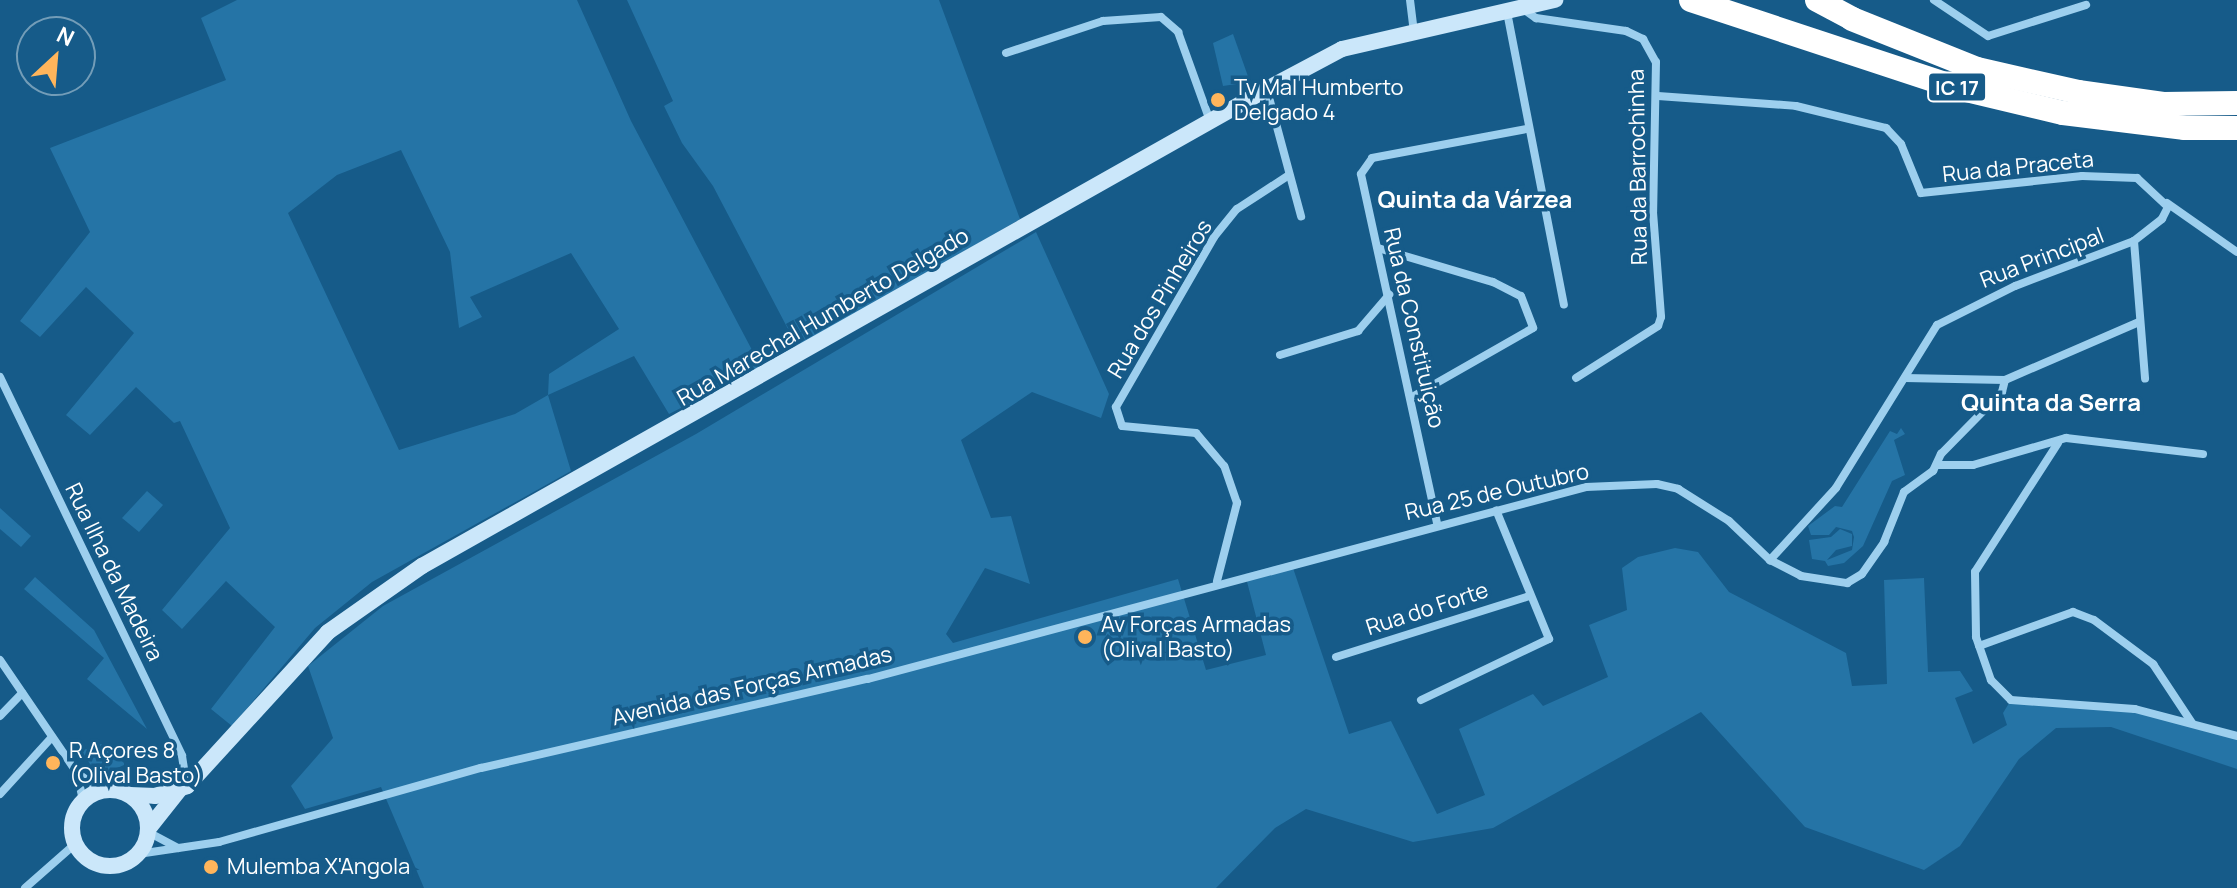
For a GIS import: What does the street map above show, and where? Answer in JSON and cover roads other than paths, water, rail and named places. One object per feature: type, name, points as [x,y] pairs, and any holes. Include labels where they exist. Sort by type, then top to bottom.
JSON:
[{"type":"highway","name":"IC 17","points":[[1691,0],[1954,87],[2063,113],[2185,128],[2237,128]]},
{"type":"highway","name":"IC 17","points":[[1817,0],[1852,19],[1977,69],[2138,101],[2237,103]]},
{"type":"street","points":[[1410,0],[1414,31]]},
{"type":"street","name":"Rua Marechal Humberto Delgado","points":[[149,830],[184,787],[328,632],[373,597],[1342,49],[1555,0]]},
{"type":"street","points":[[1934,0],[1988,36],[2086,5]]},
{"type":"street","points":[[1515,11],[1527,129],[1564,304]]},
{"type":"street","name":"Rua da Barrochinha","points":[[1515,11],[1536,18],[1626,31],[1643,39],[1656,62],[1658,96],[1653,212],[1661,317],[1658,326],[1576,378]]},
{"type":"street","points":[[1006,53],[1103,21],[1161,17],[1178,32],[1211,122]]},
{"type":"street","points":[[1267,89],[1301,216]]},
{"type":"street","name":"Rua da Praceta","points":[[1658,96],[1796,106],[1886,128],[1901,144],[1921,193],[2082,176],[2137,178],[2167,203]]},
{"type":"street","name":"Rua da Constituição","points":[[1437,523],[1361,174],[1372,158],[1527,129]]},
{"type":"street","name":"Rua dos Pinheiros","points":[[1217,581],[1237,503],[1224,466],[1196,433],[1122,426],[1116,407],[1214,237],[1237,209],[1289,175]]},
{"type":"street","points":[[2167,203],[2237,252]]},
{"type":"street","name":"Rua Principal","points":[[1770,560],[1836,488],[1937,325],[2015,286],[2134,241],[2162,219],[2167,203]]},
{"type":"street","points":[[2134,241],[2145,379]]},
{"type":"street","points":[[1378,248],[1493,282],[1521,296],[1533,328],[1412,397]]},
{"type":"street","points":[[1280,355],[1358,331],[1389,295]]},
{"type":"street","points":[[1905,378],[2005,380],[2139,322]]},
{"type":"street","name":"Rua Ilha da Madeira","points":[[0,377],[182,756],[184,787]]},
{"type":"street","name":"Rua 25 de Outubro","points":[[1217,581],[1586,487],[1657,484],[1678,489],[1729,521],[1770,560],[1835,585],[1856,578],[1884,542],[1904,492],[1938,465],[1941,454],[2002,392],[2005,380]]},
{"type":"street","points":[[1938,465],[1958,468],[2058,443],[2066,438],[2203,454]]},
{"type":"street","points":[[2058,443],[1975,572],[1979,646],[1991,680],[2011,700],[2135,709],[2237,736]]},
{"type":"street","points":[[1421,700],[1549,639],[1496,510]]},
{"type":"street","name":"Avenida das Forças Armadas","points":[[138,854],[182,850],[295,822],[481,768],[868,679],[1217,581]]},
{"type":"street","name":"Rua do Forte","points":[[1336,657],[1529,596]]},
{"type":"street","points":[[1979,646],[2055,616],[2084,616],[2153,664],[2193,724]]},
{"type":"street","points":[[0,660],[77,773],[103,791],[155,796],[184,787]]},
{"type":"street","points":[[0,716],[22,693]]},
{"type":"street","points":[[0,794],[52,737]]},
{"type":"street","points":[[77,773],[83,801]]},
{"type":"street","points":[[103,791],[83,801],[73,821],[75,844],[104,865],[138,854],[149,830],[142,807],[130,795]]},
{"type":"street","points":[[149,830],[182,850]]},
{"type":"street","points":[[25,888],[75,844]]},
{"type":"place","name":"Tv Mal Humberto Delgado 4","points":[[1218,100]]},
{"type":"place","name":"Av Forças Armadas (Olival Basto)","points":[[1085,637]]},
{"type":"place","name":"R Açores 8 (Olival Basto)","points":[[53,763]]},
{"type":"place","name":"Mulemba X'Angola","points":[[211,867]]},
{"type":"district","name":"Quinta da Várzea","points":[[1475,199]]},
{"type":"district","name":"Quinta da Serra","points":[[2051,402]]}]
